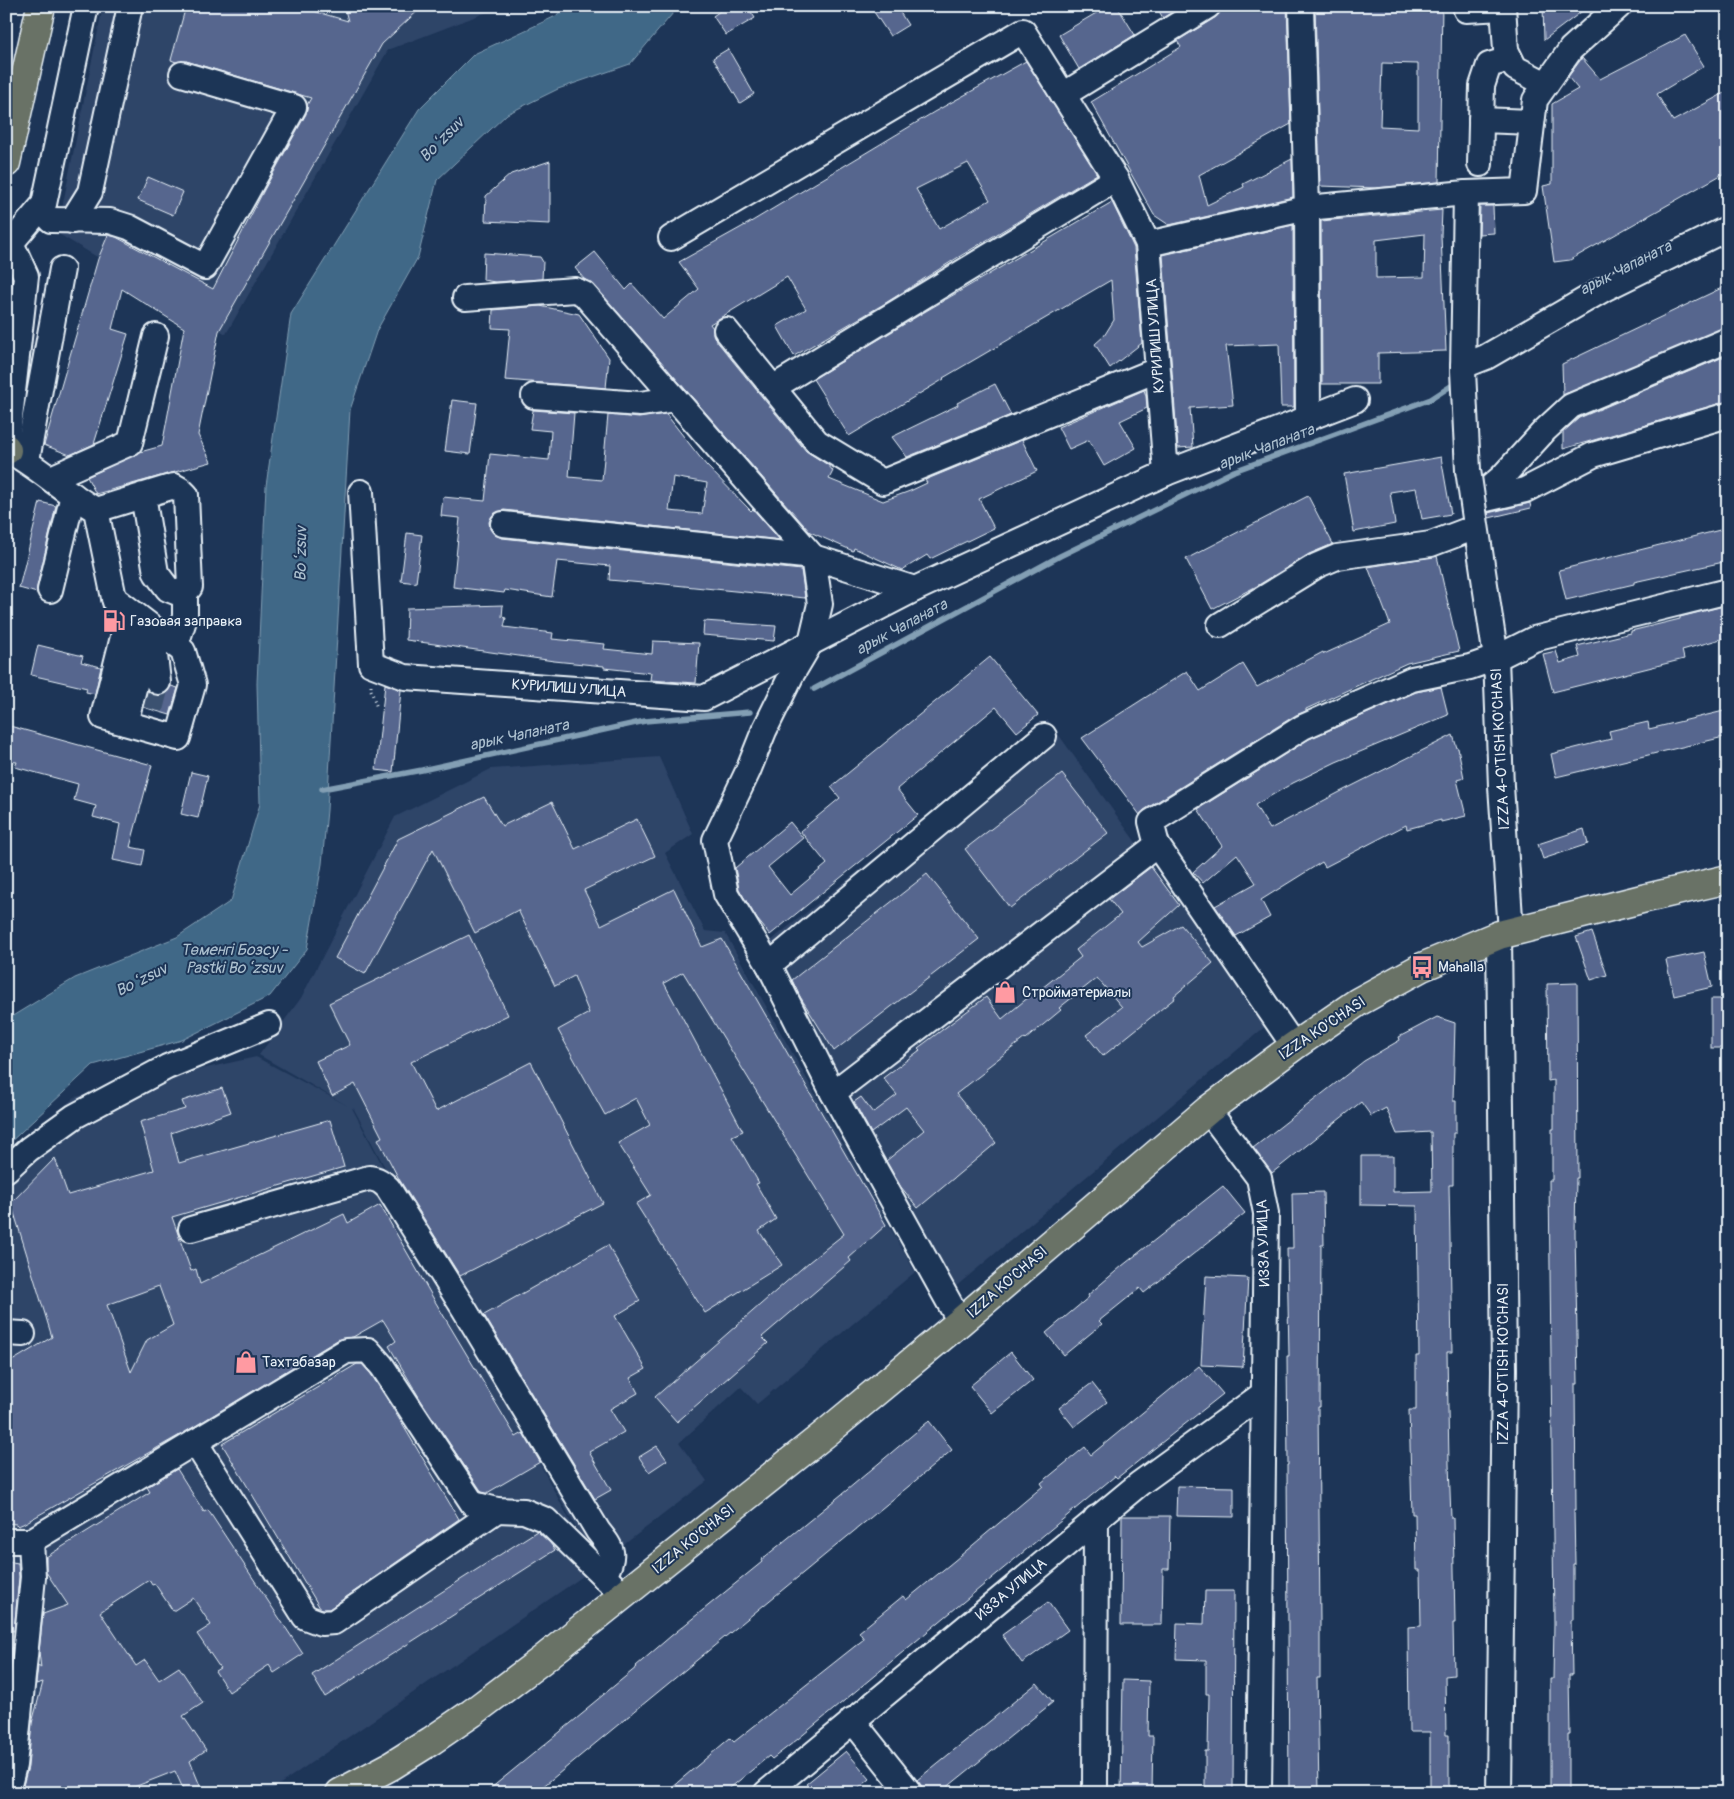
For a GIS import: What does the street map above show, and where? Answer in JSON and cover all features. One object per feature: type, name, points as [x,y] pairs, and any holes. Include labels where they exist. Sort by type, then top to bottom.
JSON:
[{"type":"main road","points":[[6,162],[41,6]]},
{"type":"main road","name":"IZZA KO'CHASI","points":[[340,1793],[391,1766],[472,1713],[613,1586],[960,1322],[1208,1110],[1294,1046],[1358,1002],[1422,967],[1505,934],[1728,879]]},
{"type":"street","points":[[8,244],[44,204],[86,6]]},
{"type":"street","points":[[58,222],[97,6]]},
{"type":"street","points":[[8,244],[58,222],[90,192],[130,6]]},
{"type":"street","points":[[1063,95],[1208,6]]},
{"type":"street","points":[[1301,6],[1306,208],[1308,418]]},
{"type":"street","points":[[671,238],[1023,31],[1116,179],[1148,244],[1306,208],[1466,193],[1524,191],[1534,100],[1572,49],[1619,6]]},
{"type":"street","points":[[1466,10],[1503,7],[1506,50],[1515,68],[1546,84]]},
{"type":"street","points":[[1480,164],[1482,86],[1488,66],[1510,59]]},
{"type":"street","points":[[58,222],[129,227],[205,267],[294,107],[182,74]]},
{"type":"street","points":[[1481,120],[1532,122]]},
{"type":"street","points":[[774,387],[1116,179]]},
{"type":"street","points":[[1294,1046],[1157,845],[1151,822],[1303,727],[1412,679],[1470,667],[1496,658],[1468,470],[1463,368],[1466,193]]},
{"type":"street","points":[[1463,368],[1486,357],[1604,289],[1728,228]]},
{"type":"street","points":[[8,244],[26,276],[11,453]]},
{"type":"street","name":"КУРИЛИШ УЛИЦА","points":[[361,492],[371,664],[405,677],[704,698],[915,589],[1166,473],[1148,244]]},
{"type":"street","points":[[11,453],[62,269]]},
{"type":"street","points":[[465,298],[575,290],[584,294],[813,557],[820,604],[811,642],[792,674],[764,731],[748,771],[715,840],[726,894],[769,964],[833,1093],[960,1322]]},
{"type":"street","points":[[726,330],[818,442],[883,482],[1158,370]]},
{"type":"street","points":[[51,478],[130,443],[156,336]]},
{"type":"street","points":[[1475,516],[1502,477],[1544,430],[1571,406],[1728,340]]},
{"type":"street","points":[[534,396],[640,404],[675,399]]},
{"type":"street","points":[[1166,473],[1355,400]]},
{"type":"street","points":[[1220,625],[1316,566],[1337,557],[1431,544],[1475,516],[1593,455],[1728,415]]},
{"type":"street","points":[[11,453],[51,478],[82,502],[96,510],[174,486],[182,490],[186,495],[190,586],[185,593],[185,617],[176,645]]},
{"type":"street","points":[[50,590],[74,495]]},
{"type":"street","points":[[143,495],[156,572],[168,589],[178,593],[185,593]]},
{"type":"street","points":[[96,510],[114,598],[124,633],[103,717],[141,721],[178,738],[193,685],[183,651],[114,598]]},
{"type":"street","points":[[503,524],[813,557],[915,589]]},
{"type":"street","name":"IZZA 4-O'TISH KO'CHASI","points":[[1499,1793],[1504,1369],[1505,934],[1496,658],[1534,639],[1728,591]]},
{"type":"street","points":[[124,633],[155,656],[158,682]]},
{"type":"street","points":[[769,964],[1044,736]]},
{"type":"street","points":[[833,1093],[1157,845]]},
{"type":"street","points":[[6,1170],[29,1149],[75,1116],[167,1067],[268,1025]]},
{"type":"street","name":"ИЗЗА УЛИЦА","points":[[1208,1110],[1259,1178],[1266,1213],[1259,1793]]},
{"type":"street","points":[[191,1230],[369,1178],[382,1182],[388,1188],[463,1307],[598,1531],[610,1546],[613,1586]]},
{"type":"street","points":[[6,1541],[31,1541],[346,1351],[368,1350],[382,1366],[473,1504],[498,1510],[524,1511],[546,1520],[613,1586]]},
{"type":"street","name":"ИЗЗА УЛИЦА","points":[[766,1793],[1096,1518],[1139,1484],[1263,1394]]},
{"type":"street","points":[[195,1442],[305,1617],[321,1623],[334,1622],[498,1510]]},
{"type":"street","points":[[1096,1518],[1096,1793]]},
{"type":"street","points":[[7,1793],[14,1765],[32,1577],[31,1541]]},
{"type":"street","points":[[852,1720],[910,1793]]},
{"type":"path","points":[[370,690],[376,708]]},
{"type":"shaded area","points":[[103,6],[503,6],[388,50],[226,334],[57,233]]},
{"type":"shaded area","name":"Стройматериалы","points":[[1048,720],[1267,1025],[935,1304],[749,958]]},
{"type":"shaded area","points":[[659,757],[693,834],[665,853],[705,931],[725,933],[915,1272],[757,1404],[741,1387],[679,1443],[707,1481],[596,1566],[352,1108],[595,1568],[267,1793],[6,1793],[6,1156],[75,1097],[256,1057],[348,1106],[259,1055],[301,998],[395,817],[491,769]]},
{"type":"water","name":"Төменгі Бозсу - Pastki Boʻzsuv","points":[[565,6],[679,6],[630,64],[558,89],[507,114],[437,180],[418,257],[377,330],[350,410],[327,810],[322,864],[307,949],[270,996],[182,1040],[93,1065],[6,1146],[6,1020],[75,978],[177,937],[231,901],[260,804],[257,683],[266,486],[291,314],[419,109],[474,54],[556,16]]},
{"type":"building","points":[[186,6],[296,6],[348,21],[344,6],[423,6],[382,44],[219,331],[198,435],[211,462],[96,494],[87,477],[140,452],[162,446],[184,328],[122,289],[112,329],[128,334],[94,444],[70,455],[44,445],[98,259],[108,235],[116,237],[213,289],[306,114],[307,105],[311,98],[186,61],[176,62],[171,60]]},
{"type":"building","points":[[727,6],[747,6],[755,18],[726,35],[713,16]]},
{"type":"building","points":[[870,6],[896,6],[908,25],[890,36]]},
{"type":"building","points":[[1108,6],[1117,6],[1135,35],[1079,69],[1059,35]]},
{"type":"building","points":[[1156,6],[1181,6],[1163,18]]},
{"type":"building","points":[[1222,6],[1287,6],[1291,124],[1199,175],[1207,205],[1244,187],[1243,184],[1292,159],[1293,197],[1169,225],[1154,215],[1091,102],[1181,47],[1177,41],[1216,17],[1220,13]]},
{"type":"building","points":[[1315,6],[1442,6],[1439,182],[1376,188],[1320,186]],"holes":[[[1382,63],[1418,64],[1418,128],[1380,126]]]},
{"type":"building","points":[[1543,6],[1589,6],[1544,40]]},
{"type":"building","points":[[1685,35],[1704,66],[1657,94],[1673,121],[1728,91],[1728,171],[1570,260],[1554,262],[1543,186],[1552,184],[1552,104],[1578,89],[1568,77],[1582,58],[1600,79]]},
{"type":"building","points":[[728,49],[754,94],[740,103],[713,58]]},
{"type":"building","points":[[1026,61],[1097,174],[884,304],[794,356],[777,326],[806,309],[787,277],[710,324],[713,328],[715,339],[806,451],[828,465],[833,471],[829,479],[883,501],[927,483],[925,480],[1022,440],[1037,471],[979,499],[994,528],[930,559],[927,555],[902,570],[854,548],[853,551],[810,532],[594,285],[584,279],[575,268],[595,252],[626,290],[632,284],[663,319],[699,289],[679,262],[749,223],[934,112]],"holes":[[[968,163],[990,200],[939,229],[916,189]]]},
{"type":"building","points":[[550,161],[550,224],[485,221],[486,196],[511,174]]},
{"type":"building","points":[[148,177],[183,192],[173,215],[138,200]]},
{"type":"building","points":[[1112,202],[1134,248],[1142,343],[1110,368],[1095,344],[1104,336],[1114,320],[1111,280],[943,378],[849,436],[813,379]]},
{"type":"building","points":[[1480,206],[1493,206],[1494,233],[1479,234]]},
{"type":"building","points":[[1442,210],[1441,235],[1446,351],[1378,353],[1378,384],[1322,384],[1321,221]],"holes":[[[1425,234],[1424,277],[1376,278],[1376,240]]]},
{"type":"building","points":[[1293,225],[1294,407],[1281,407],[1279,344],[1226,346],[1233,405],[1190,408],[1193,447],[1178,448],[1163,255]]},
{"type":"building","points":[[484,253],[540,257],[543,262],[542,279],[495,282],[483,280]]},
{"type":"building","points":[[1728,285],[1728,327],[1563,395],[1562,364]]},
{"type":"building","points":[[540,306],[579,314],[609,358],[606,388],[505,380],[510,329],[492,328],[493,310]]},
{"type":"building","points":[[1728,355],[1728,401],[1563,449],[1563,432],[1579,418]]},
{"type":"building","points":[[995,384],[1011,415],[907,457],[892,437],[958,405],[957,403]]},
{"type":"building","points":[[1144,390],[1147,408],[1120,421],[1136,448],[1104,466],[1089,440],[1069,449],[1058,427]]},
{"type":"building","points":[[452,400],[477,403],[470,454],[445,451]]},
{"type":"building","points":[[533,410],[574,413],[569,477],[602,480],[608,415],[639,418],[666,414],[706,465],[751,511],[753,509],[780,540],[504,510],[492,516],[489,522],[490,529],[495,535],[502,538],[801,570],[805,598],[609,580],[610,566],[557,561],[552,597],[505,590],[504,593],[453,587],[460,518],[441,516],[443,497],[485,501],[490,454],[549,460],[551,431],[530,429]],"holes":[[[673,477],[707,483],[702,514],[669,511]]]},
{"type":"building","points":[[1441,457],[1451,514],[1422,519],[1416,488],[1390,492],[1395,524],[1354,532],[1344,474]]},
{"type":"building","points":[[1308,496],[1333,544],[1309,554],[1257,586],[1212,609],[1186,559]]},
{"type":"building","points":[[40,502],[56,506],[37,593],[19,588]]},
{"type":"building","points":[[1530,503],[1531,508],[1489,518],[1488,513]]},
{"type":"building","points":[[1728,528],[1728,561],[1634,582],[1634,584],[1566,600],[1559,570]]},
{"type":"building","points":[[407,533],[422,535],[416,583],[401,581]]},
{"type":"building","points":[[1437,556],[1459,651],[1407,663],[1306,709],[1306,711],[1296,715],[1144,810],[1140,815],[1082,738],[1187,671],[1200,691],[1243,664],[1257,687],[1323,652],[1324,654],[1390,624],[1368,567]]},
{"type":"building","points":[[503,605],[502,617],[506,618],[504,627],[553,633],[552,639],[605,644],[604,649],[652,654],[653,641],[699,643],[696,683],[650,680],[651,673],[406,640],[407,608]]},
{"type":"building","points":[[1728,605],[1728,637],[1682,650],[1684,659],[1553,692],[1543,654],[1556,651],[1560,663],[1580,657],[1577,646],[1631,633],[1631,631]]},
{"type":"building","points":[[704,621],[776,626],[774,641],[703,635]]},
{"type":"building","points":[[38,645],[83,656],[81,662],[101,667],[95,694],[86,692],[87,688],[31,675]]},
{"type":"building","points":[[990,657],[1038,715],[1017,732],[996,707],[897,789],[918,815],[770,935],[757,919],[739,889],[735,868],[790,822],[803,838],[768,867],[790,895],[827,864],[800,831],[840,798],[831,787]]},
{"type":"building","points":[[385,684],[401,690],[393,772],[376,770]]},
{"type":"building","points":[[171,686],[178,688],[170,715],[143,707],[148,691],[153,695],[160,696],[166,693]]},
{"type":"building","points":[[1441,687],[1448,715],[1336,762],[1293,783],[1255,805],[1270,829],[1453,735],[1458,748],[1464,778],[1457,780],[1466,816],[1407,829],[1406,825],[1325,867],[1322,862],[1261,900],[1270,917],[1236,936],[1215,906],[1256,883],[1237,854],[1203,883],[1193,872],[1222,846],[1198,809],[1309,739],[1416,692]]},
{"type":"building","points":[[1728,710],[1728,736],[1556,777],[1551,754],[1611,739],[1609,731],[1648,722],[1649,729]]},
{"type":"building","points":[[6,725],[152,765],[130,847],[145,850],[142,866],[113,860],[120,824],[93,817],[96,806],[74,800],[78,784],[15,767],[17,762],[6,761]]},
{"type":"building","points":[[191,772],[208,776],[198,818],[181,814]]},
{"type":"building","points":[[1062,774],[1108,833],[1010,908],[965,849]]},
{"type":"building","points":[[484,797],[502,826],[552,802],[575,849],[637,819],[655,856],[584,890],[601,925],[674,889],[702,947],[722,939],[886,1225],[849,1258],[851,1261],[762,1337],[768,1343],[677,1422],[655,1397],[809,1262],[844,1234],[683,972],[664,983],[743,1131],[732,1136],[759,1183],[756,1184],[776,1219],[759,1231],[782,1265],[705,1313],[636,1204],[651,1195],[618,1143],[650,1125],[636,1098],[605,1115],[558,1030],[589,1013],[574,976],[555,986],[518,910],[475,933],[433,849],[365,974],[335,958],[398,839]]},
{"type":"building","points":[[1584,829],[1588,844],[1543,859],[1538,844]]},
{"type":"building","points":[[1151,867],[1179,905],[1138,942],[1142,947],[1181,925],[1213,963],[1174,996],[1175,998],[1103,1056],[1086,1035],[1122,1007],[1097,978],[1059,1008],[1061,1010],[1026,1039],[985,1069],[987,1070],[956,1094],[996,1143],[918,1208],[901,1187],[886,1161],[924,1130],[906,1107],[871,1133],[854,1102],[861,1097],[873,1113],[897,1095],[883,1078],[920,1050],[918,1048],[986,997],[1002,1019],[1042,988],[1081,957],[1076,950],[1121,914],[1109,899]]},
{"type":"building","points":[[927,874],[979,939],[834,1051],[799,995],[792,980]]},
{"type":"building","points":[[1592,932],[1607,975],[1591,980],[1576,937]]},
{"type":"building","points":[[469,935],[508,1015],[411,1062],[436,1111],[531,1062],[603,1203],[460,1276],[399,1179],[378,1139],[382,1137],[355,1084],[332,1096],[316,1061],[350,1045],[329,1003]]},
{"type":"building","points":[[1704,952],[1712,987],[1674,996],[1666,960]]},
{"type":"building","points":[[1577,983],[1578,1178],[1576,1178],[1575,1233],[1578,1384],[1575,1384],[1576,1511],[1574,1511],[1573,1620],[1571,1620],[1572,1675],[1569,1675],[1570,1735],[1568,1735],[1568,1793],[1550,1793],[1550,1679],[1553,1679],[1554,1624],[1549,1180],[1552,1180],[1554,1080],[1548,1081],[1547,984]]},
{"type":"building","points":[[1711,999],[1728,999],[1728,1048],[1711,1048]]},
{"type":"building","points":[[1437,1017],[1455,1023],[1453,1101],[1456,1101],[1456,1133],[1453,1133],[1453,1185],[1449,1185],[1452,1352],[1447,1352],[1455,1623],[1453,1623],[1454,1675],[1445,1676],[1446,1735],[1449,1735],[1449,1793],[1430,1793],[1430,1732],[1409,1732],[1408,1627],[1421,1626],[1420,1570],[1416,1570],[1415,1514],[1412,1514],[1409,1410],[1416,1410],[1416,1356],[1419,1356],[1417,1206],[1361,1205],[1361,1156],[1393,1156],[1393,1192],[1432,1191],[1431,1132],[1397,1134],[1386,1108],[1371,1116],[1361,1102],[1272,1173],[1253,1148],[1364,1061],[1400,1040],[1399,1037]]},
{"type":"building","points":[[222,1088],[231,1112],[171,1133],[179,1163],[330,1120],[344,1167],[172,1217],[191,1271],[196,1269],[200,1284],[344,1214],[348,1223],[380,1205],[516,1437],[523,1433],[540,1462],[487,1493],[482,1492],[423,1404],[389,1346],[396,1341],[383,1320],[353,1337],[339,1339],[194,1427],[23,1524],[18,1526],[6,1523],[6,1361],[12,1361],[52,1337],[11,1203],[55,1158],[68,1195],[154,1170],[140,1122],[185,1109],[182,1101]],"holes":[[[159,1286],[173,1325],[147,1340],[131,1372],[107,1305]]]},
{"type":"building","points":[[1223,1186],[1245,1213],[1144,1293],[1140,1288],[1099,1321],[1102,1324],[1064,1355],[1046,1333],[1122,1266]]},
{"type":"building","points":[[1323,1192],[1324,1245],[1321,1245],[1320,1407],[1318,1407],[1320,1678],[1317,1678],[1319,1793],[1289,1793],[1287,1356],[1289,1356],[1287,1248],[1293,1248],[1292,1193]]},
{"type":"building","points":[[608,1245],[640,1301],[615,1316],[646,1369],[630,1378],[638,1393],[610,1409],[624,1432],[589,1452],[611,1490],[595,1499],[484,1315]]},
{"type":"building","points":[[1206,1276],[1248,1278],[1243,1367],[1201,1365]]},
{"type":"building","points":[[1011,1352],[1033,1380],[992,1413],[970,1386]]},
{"type":"building","points":[[357,1364],[362,1364],[371,1374],[459,1519],[329,1609],[323,1609],[320,1608],[222,1444]]},
{"type":"building","points":[[1199,1366],[1223,1394],[1117,1478],[1115,1476],[798,1739],[772,1759],[769,1756],[724,1793],[665,1793],[730,1738],[734,1742],[864,1639],[859,1632],[903,1596],[906,1600],[954,1561],[1043,1486],[1041,1483],[1085,1447],[1091,1455]]},
{"type":"building","points":[[1092,1383],[1107,1402],[1074,1427],[1059,1408]]},
{"type":"building","points":[[929,1421],[952,1450],[535,1793],[485,1793],[587,1710],[671,1636]]},
{"type":"building","points":[[657,1446],[667,1460],[649,1472],[639,1457]]},
{"type":"building","points":[[177,1469],[204,1512],[208,1510],[303,1654],[274,1673],[269,1665],[229,1692],[215,1671],[220,1668],[197,1634],[211,1625],[193,1598],[173,1611],[155,1584],[152,1585],[149,1580],[100,1612],[136,1666],[145,1660],[159,1680],[179,1667],[203,1703],[183,1716],[206,1750],[190,1761],[203,1793],[185,1793],[175,1771],[119,1793],[21,1793],[28,1767],[32,1723],[43,1682],[36,1684],[38,1666],[41,1668],[39,1652],[43,1614],[68,1605],[46,1572],[46,1557],[150,1492],[147,1487]]},
{"type":"building","points":[[1177,1486],[1234,1487],[1234,1517],[1176,1516]]},
{"type":"building","points":[[1122,1516],[1170,1516],[1169,1569],[1163,1569],[1162,1625],[1121,1625]]},
{"type":"building","points":[[537,1531],[555,1550],[325,1697],[312,1675]]},
{"type":"building","points":[[6,1561],[18,1563],[19,1577],[14,1631],[6,1630]]},
{"type":"building","points":[[1205,1591],[1234,1591],[1233,1793],[1205,1793],[1205,1751],[1208,1751],[1209,1694],[1206,1694],[1206,1660],[1176,1659],[1177,1623],[1204,1624]]},
{"type":"building","points":[[1048,1602],[1068,1630],[1022,1663],[1002,1635]]},
{"type":"building","points":[[6,1645],[12,1649],[6,1695]]},
{"type":"building","points":[[1123,1680],[1149,1681],[1148,1736],[1153,1736],[1152,1793],[1121,1793]]},
{"type":"building","points":[[1037,1683],[1053,1702],[940,1793],[927,1793],[917,1780]]},
{"type":"building","points":[[846,1751],[870,1779],[853,1793],[814,1793],[806,1784]]},
{"type":"waterway","name":"арык Чапаната","points":[[814,689],[1060,556],[1234,471],[1431,399],[1457,382]]},
{"type":"waterway","name":"арык Чапаната","points":[[322,789],[422,770],[645,721],[750,712]]},
{"type":"tunnel","points":[[151,709],[158,682]]},
{"type":"place","name":"Газовая заправка","points":[[114,621]]},
{"type":"place","name":"Mahalla","points":[[1422,967]]},
{"type":"place","name":"Стройматериалы","points":[[1005,992]]},
{"type":"place","name":"Тахтабазар","points":[[246,1362]]},
{"type":"water label","name":"Boʻzsuv","points":[[441,139]]},
{"type":"water label","name":"Boʻzsuv","points":[[300,554]]},
{"type":"water label","name":"Boʻzsuv","points":[[141,979]]}]
